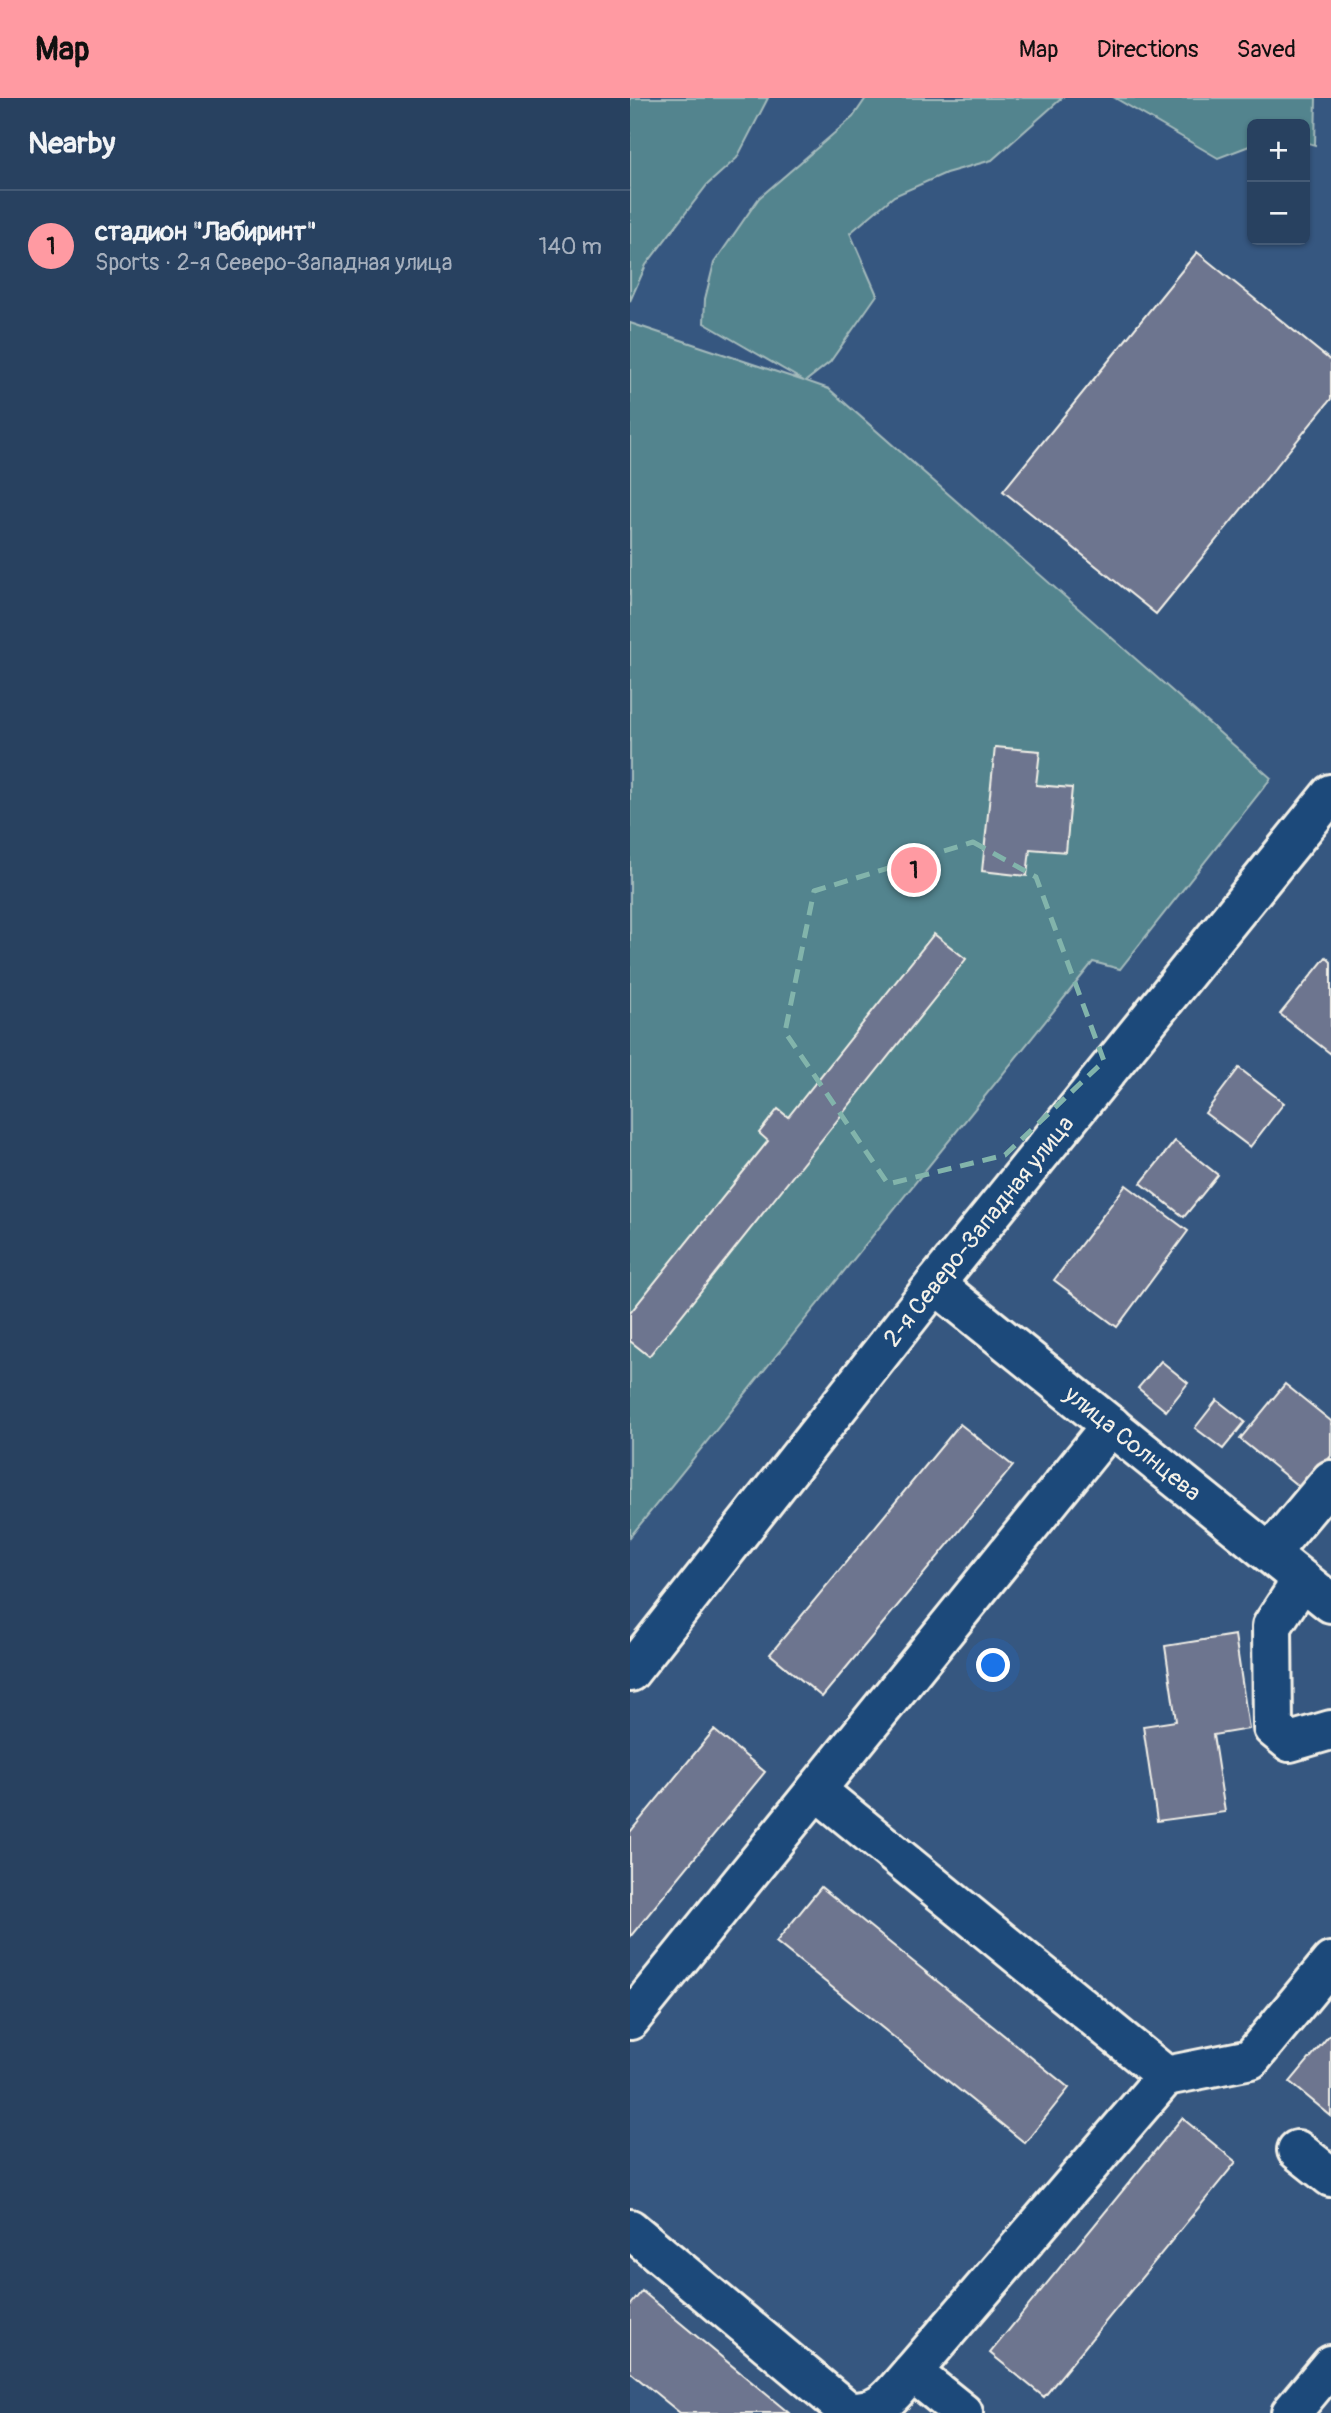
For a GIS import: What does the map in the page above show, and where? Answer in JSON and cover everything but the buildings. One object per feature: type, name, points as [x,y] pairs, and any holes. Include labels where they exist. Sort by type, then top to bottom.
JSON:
[{"type":"street","name":"2-я Северо-Западная улица","points":[[630,1672],[935,1284],[1331,794]]},
{"type":"street","name":"улица Солнцева","points":[[935,1284],[1317,1591]]},
{"type":"street","points":[[630,2020],[1111,1425]]},
{"type":"street","points":[[1270,1553],[1331,1480]]},
{"type":"street","points":[[1317,1591],[1272,1626],[1272,1728],[1290,1742],[1331,1730]]},
{"type":"street","points":[[816,1790],[1166,2076]]},
{"type":"street","points":[[630,2229],[849,2412],[865,2413],[881,2406],[912,2372],[1166,2076],[1251,2059],[1331,1962]]},
{"type":"street","points":[[1297,2150],[1331,2177]]},
{"type":"street","points":[[1291,2413],[1331,2365]]},
{"type":"street","points":[[912,2372],[962,2413]]},
{"type":"highlighted area","points":[[973,842],[1036,877],[1104,1061],[1005,1155],[888,1184],[785,1032],[814,891]]},
{"type":"green space","points":[[630,98],[768,98],[737,158],[707,185],[646,265],[630,301]]},
{"type":"green space","points":[[866,98],[1062,98],[992,160],[946,173],[894,196],[850,233],[877,295],[830,362],[806,381],[829,389],[1271,778],[1120,969],[1093,962],[630,1537],[630,323],[804,381],[704,323],[705,299],[714,263],[759,198],[853,117]]},
{"type":"green space","points":[[1115,98],[1316,98],[1315,145],[1310,144],[1310,119],[1247,119],[1247,147],[1218,158]]},
{"type":"place","name":"стадион \"Лабиринт\"","points":[[914,870]]}]
